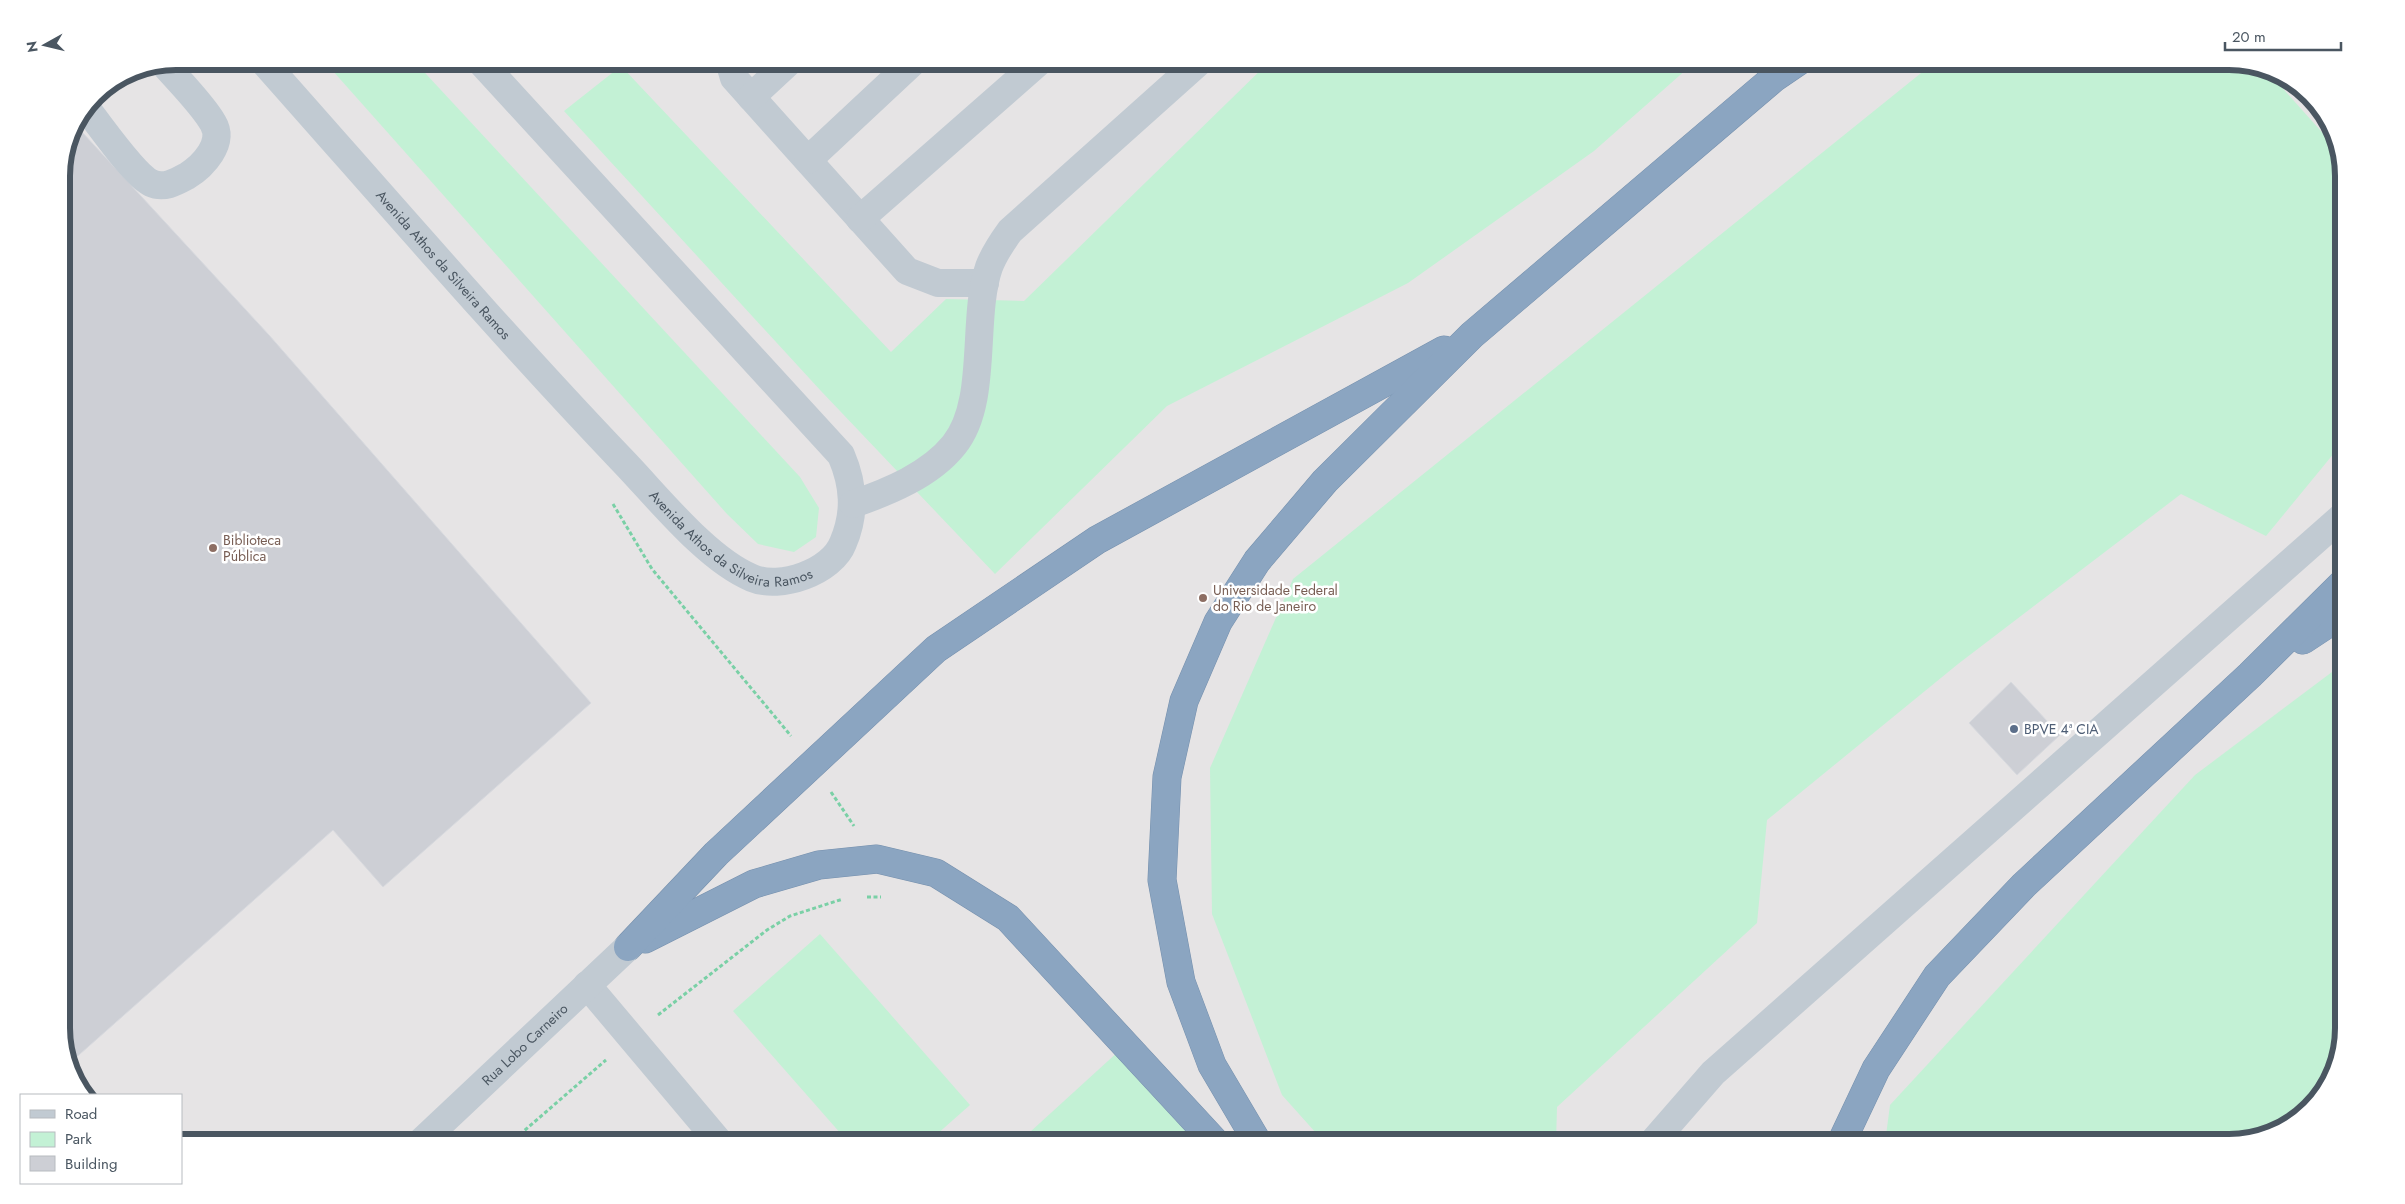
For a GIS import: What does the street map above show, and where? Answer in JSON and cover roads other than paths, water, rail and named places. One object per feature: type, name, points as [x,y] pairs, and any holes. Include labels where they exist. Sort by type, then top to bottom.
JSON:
[{"type":"highway","points":[[1253,1134],[1212,1065],[1181,982],[1162,880],[1167,777],[1184,701],[1218,622],[1257,561],[1324,481],[1472,335],[1786,70]]},
{"type":"highway","points":[[628,947],[716,854],[936,649],[1097,540],[1472,335]]},
{"type":"highway","points":[[1845,1134],[1876,1069],[1937,976],[2024,885],[2250,675],[2335,591]]},
{"type":"highway","points":[[2250,675],[2335,619]]},
{"type":"highway","points":[[628,947],[754,884],[819,865],[877,859],[936,873],[1008,918],[1208,1134]]},
{"type":"street","name":"Avenida Athos da Silveira Ramos","points":[[272,70],[529,362],[694,535],[731,567],[755,579],[778,581],[799,578],[816,571],[830,562],[842,547],[850,525],[853,504],[850,478],[841,455],[488,70]]},
{"type":"street","points":[[732,70],[734,78],[907,271],[938,283],[985,283]]},
{"type":"street","points":[[751,97],[780,70]]},
{"type":"street","points":[[808,160],[904,70]]},
{"type":"street","points":[[860,219],[1030,70]]},
{"type":"street","points":[[853,504],[883,494],[908,481],[944,455],[954,445],[963,431],[976,382],[985,283],[994,256],[1010,231],[1190,70]]},
{"type":"street","points":[[91,114],[137,170],[152,183],[168,185],[189,175],[208,157],[216,144],[214,124],[169,71]]},
{"type":"street","points":[[1660,1134],[1713,1073],[2335,523]]},
{"type":"street","name":"Rua Lobo Carneiro","points":[[430,1134],[628,947]]},
{"type":"street","points":[[587,985],[712,1134]]},
{"type":"place","name":"Biblioteca Pública","points":[[213,548]]},
{"type":"place","name":"Universidade Federal do Rio de Janeiro","points":[[1203,598]]},
{"type":"place","name":"BPVE 4ª CIA","points":[[2014,729]]}]
